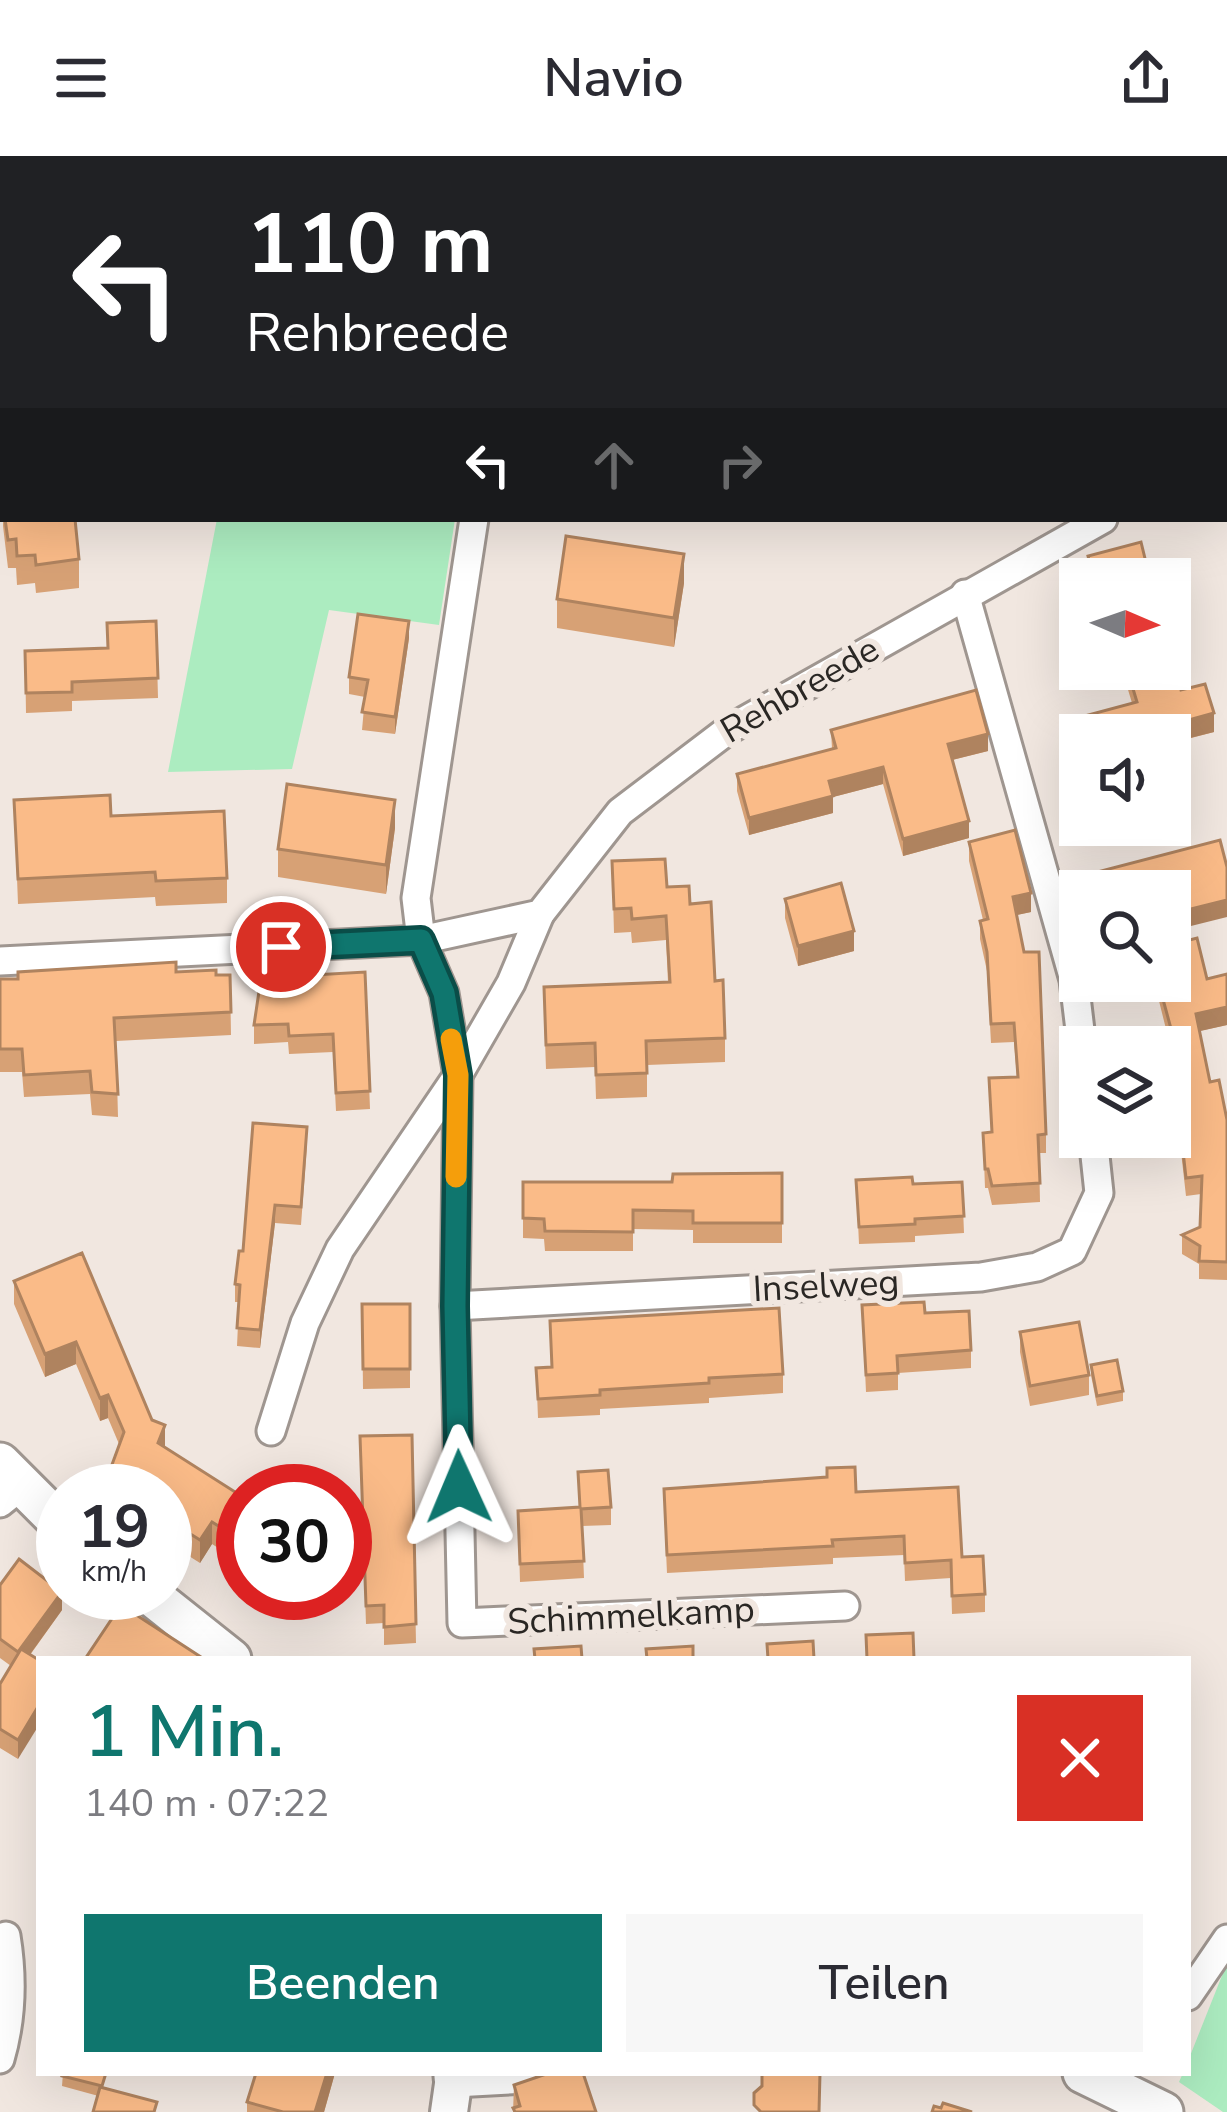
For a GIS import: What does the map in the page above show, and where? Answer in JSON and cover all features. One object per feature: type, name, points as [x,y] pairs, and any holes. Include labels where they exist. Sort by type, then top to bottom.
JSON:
[{"type":"main road","points":[[6,1484],[36,1506]]},
{"type":"main road","points":[[182,1620],[227,1656]]},
{"type":"main road","points":[[452,2087],[510,2076]]},
{"type":"main road","points":[[1092,2076],[1151,2095]]},
{"type":"street","name":"Schimmelkamp","points":[[474,522],[416,898],[421,940],[444,993],[458,1075],[455,1306],[462,1623],[845,1606]]},
{"type":"street","name":"Rehbreede","points":[[458,1075],[511,983],[540,914],[620,812],[728,730],[1098,522]]},
{"type":"street","points":[[965,595],[1074,980],[1079,1026]]},
{"type":"street","points":[[0,961],[421,940],[540,914]]},
{"type":"street","points":[[271,1431],[305,1323],[340,1249],[458,1075]]},
{"type":"street","name":"Inselweg","points":[[455,1306],[981,1277],[1037,1267],[1072,1251],[1099,1193],[1095,1158]]},
{"type":"street","points":[[0,2059],[8,2032],[6,1936]]},
{"type":"street","points":[[1191,1992],[1227,1939]]},
{"type":"green space","points":[[216,522],[455,522],[439,625],[329,610],[292,769],[168,772]]},
{"type":"green space","points":[[1227,1963],[1227,2112],[1179,2082],[1182,2076],[1191,2076],[1191,2053]]},
{"type":"building","points":[[5,522],[75,522],[79,559],[36,565],[35,555],[17,556],[16,539],[8,540]]},
{"type":"building","points":[[566,536],[684,554],[674,618],[557,599]]},
{"type":"building","points":[[1141,542],[1145,558],[1089,558]]},
{"type":"building","points":[[358,614],[409,621],[395,717],[362,712],[368,680],[349,677]]},
{"type":"building","points":[[156,621],[158,678],[72,682],[72,692],[26,693],[25,651],[108,648],[107,623]]},
{"type":"building","points":[[1205,684],[1214,713],[1191,719],[1191,714],[1092,714],[1137,702],[1133,690],[1191,690]]},
{"type":"building","points":[[976,690],[988,734],[948,744],[969,821],[903,839],[883,767],[829,781],[833,796],[749,818],[737,774],[836,748],[831,730]]},
{"type":"building","points":[[287,784],[395,800],[386,865],[278,849]]},
{"type":"building","points":[[110,795],[111,816],[224,811],[227,878],[156,881],[155,872],[18,879],[14,800]]},
{"type":"building","points":[[1015,830],[1031,893],[1013,897],[1024,952],[1039,952],[1046,1134],[1038,1135],[1040,1183],[992,1186],[985,1169],[983,1133],[992,1132],[989,1078],[1018,1077],[1014,1023],[991,1024],[987,952],[980,921],[988,919],[969,842]]},
{"type":"building","points":[[1220,840],[1227,867],[1227,900],[1191,909],[1191,870],[1105,870]]},
{"type":"building","points":[[665,859],[667,887],[689,886],[690,904],[711,902],[715,981],[723,980],[725,1038],[646,1041],[647,1073],[596,1075],[595,1043],[546,1045],[544,987],[670,982],[666,916],[632,919],[631,908],[614,909],[612,861]]},
{"type":"building","points":[[841,883],[854,931],[798,946],[785,899]]},
{"type":"building","points":[[1197,938],[1207,979],[1227,974],[1227,1007],[1196,1014],[1210,1082],[1219,1080],[1227,1120],[1227,1262],[1199,1261],[1200,1246],[1182,1235],[1200,1227],[1202,1176],[1186,1178],[1184,1158],[1191,1158],[1191,1026],[1170,1026],[1164,1002],[1191,1002],[1191,940]]},
{"type":"building","points":[[176,962],[176,972],[216,970],[216,975],[230,975],[231,1012],[114,1018],[118,1094],[92,1092],[90,1071],[24,1075],[22,1049],[0,1049],[0,979],[18,979],[18,972]]},
{"type":"building","points":[[365,972],[370,1091],[336,1093],[333,1034],[289,1036],[288,1024],[254,1025],[261,978]]},
{"type":"building","points":[[253,1123],[307,1127],[301,1207],[275,1205],[260,1330],[237,1328],[240,1285],[235,1284],[239,1251],[243,1251]]},
{"type":"building","points":[[782,1173],[782,1223],[693,1223],[693,1211],[633,1210],[633,1232],[545,1231],[544,1219],[523,1218],[523,1182],[672,1182],[673,1174]]},
{"type":"building","points":[[912,1177],[913,1184],[962,1182],[964,1216],[859,1227],[856,1180]]},
{"type":"building","points":[[82,1253],[152,1420],[165,1425],[158,1443],[191,1464],[112,1464],[124,1432],[108,1395],[100,1398],[76,1342],[45,1354],[14,1281]]},
{"type":"building","points":[[924,1302],[925,1313],[969,1311],[971,1350],[897,1356],[898,1373],[866,1375],[862,1305]]},
{"type":"building","points":[[362,1304],[410,1304],[410,1369],[363,1369]]},
{"type":"building","points":[[779,1308],[783,1374],[538,1399],[536,1368],[552,1367],[550,1321]]},
{"type":"building","points":[[1079,1322],[1089,1375],[1030,1386],[1020,1332]]},
{"type":"building","points":[[1117,1360],[1123,1391],[1097,1396],[1091,1365]]},
{"type":"building","points":[[412,1435],[416,1624],[384,1627],[384,1605],[372,1606],[372,1464],[361,1464],[360,1436]]},
{"type":"building","points":[[192,1465],[216,1480],[216,1524],[212,1522],[200,1540],[192,1535]]},
{"type":"building","points":[[855,1467],[856,1492],[958,1487],[962,1557],[983,1556],[985,1594],[952,1596],[951,1560],[905,1563],[904,1536],[832,1540],[833,1546],[667,1555],[664,1489],[827,1477],[827,1468]]},
{"type":"building","points":[[608,1470],[611,1507],[581,1509],[584,1561],[520,1564],[518,1511],[580,1507],[578,1472]]},
{"type":"building","points":[[19,1559],[36,1572],[36,1620],[41,1620],[18,1652],[0,1639],[0,1585]]},
{"type":"building","points":[[111,1620],[144,1620],[199,1656],[87,1656]]},
{"type":"building","points":[[913,1633],[914,1656],[867,1656],[866,1635]]},
{"type":"building","points":[[813,1641],[814,1656],[768,1656],[767,1644]]},
{"type":"building","points":[[581,1646],[582,1656],[535,1656],[534,1649]]},
{"type":"building","points":[[693,1646],[693,1656],[647,1656],[646,1649]]},
{"type":"building","points":[[21,1649],[36,1658],[36,1710],[18,1740],[0,1729],[0,1684]]},
{"type":"building","points":[[62,2076],[105,2076],[102,2086]]},
{"type":"building","points":[[255,2076],[326,2076],[315,2112],[283,2112],[247,2102]]},
{"type":"building","points":[[540,2076],[584,2076],[596,2112],[515,2112],[513,2108],[520,2106],[514,2085]]},
{"type":"building","points":[[762,2076],[820,2076],[819,2112],[761,2112],[754,2105],[754,2093],[762,2086]]},
{"type":"building","points":[[100,2087],[157,2102],[154,2112],[93,2112]]},
{"type":"building","points":[[943,2103],[972,2112],[932,2112]]},
{"type":"slow traffic","points":[[451,1039],[458,1075],[456,1177]]},
{"type":"route","points":[[281,947],[421,940],[444,993],[458,1075],[459,1487]]}]
